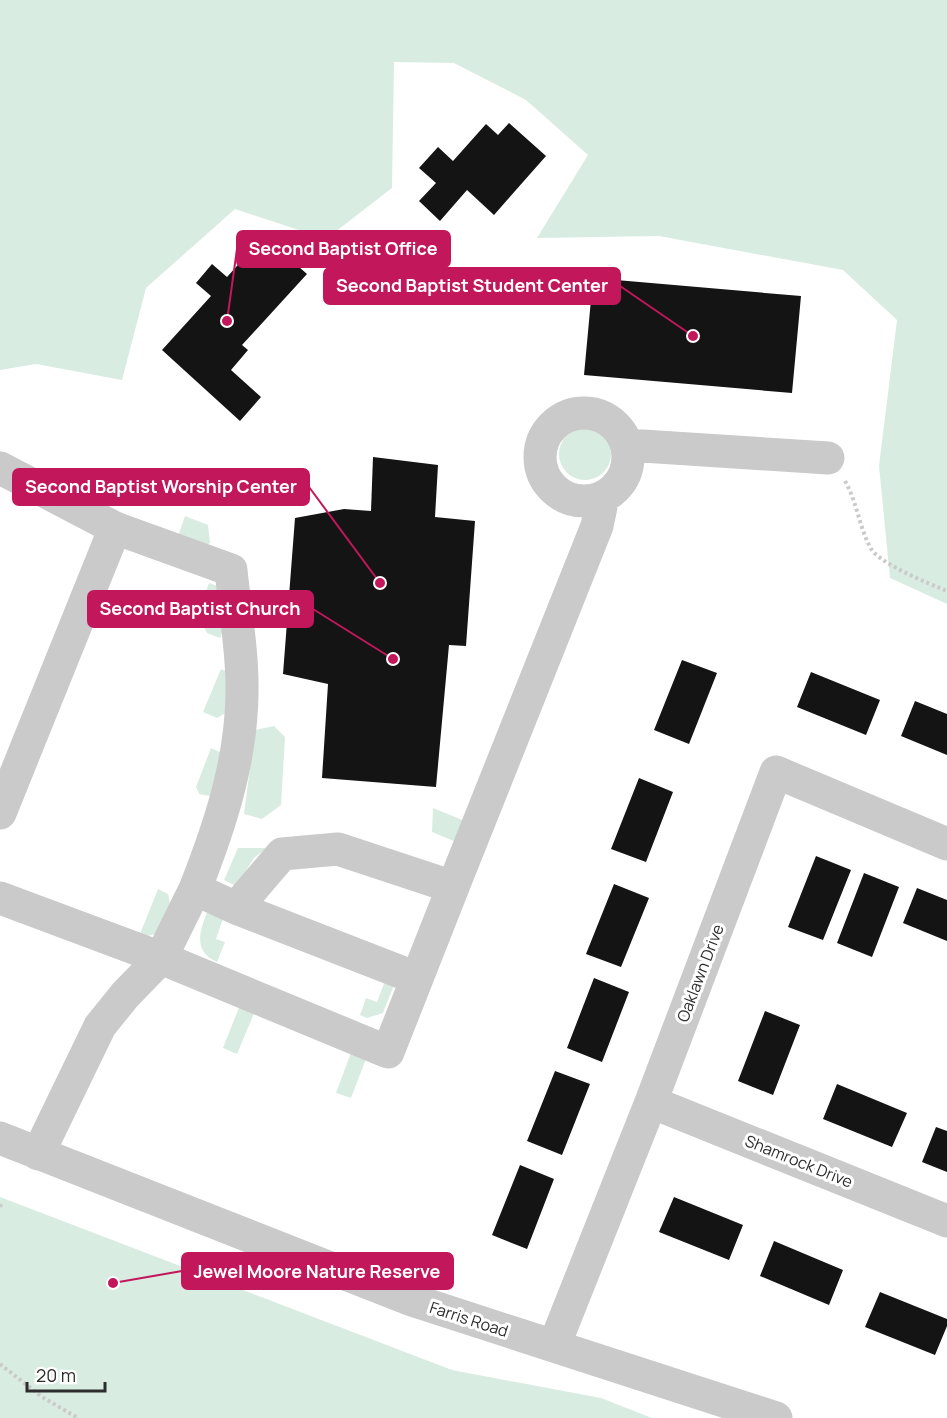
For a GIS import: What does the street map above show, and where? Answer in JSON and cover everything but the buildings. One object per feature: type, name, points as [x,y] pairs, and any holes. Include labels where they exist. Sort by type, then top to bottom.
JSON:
[{"type":"street","points":[[592,413],[606,418],[617,427],[627,446],[627,467],[621,481],[603,497],[583,502],[568,499],[555,491],[545,479],[540,465],[540,450],[545,436],[565,417],[592,413]]},
{"type":"street","points":[[627,446],[828,458]]},
{"type":"street","points":[[0,468],[115,528],[231,570],[240,656],[242,693],[239,740],[223,817],[195,889],[161,958],[124,995],[100,1026],[38,1154]]},
{"type":"street","points":[[0,898],[161,958],[388,1052],[597,526],[603,497]]},
{"type":"street","points":[[0,813],[115,528]]},
{"type":"street","name":"Oaklawn Drive","points":[[554,1346],[651,1102],[776,772],[947,844]]},
{"type":"street","points":[[236,908],[282,854],[338,849],[453,886]]},
{"type":"street","points":[[195,889],[236,908],[416,978]]},
{"type":"street","name":"Shamrock Drive","points":[[651,1102],[947,1221]]},
{"type":"street","name":"Farris Road","points":[[0,1138],[409,1299],[776,1418]]},
{"type":"path","points":[[828,458],[852,492],[870,550],[900,570],[947,591]]},
{"type":"path","points":[[0,1364],[32,1390],[78,1418]]},
{"type":"green space","points":[[0,0],[947,0],[947,604],[890,578],[879,466],[897,320],[843,270],[659,236],[537,238],[588,155],[526,100],[454,63],[394,62],[392,188],[326,239],[235,209],[146,288],[122,380],[36,364],[0,370]]},
{"type":"green space","points":[[580,428],[590,428],[599,432],[607,440],[611,454],[607,468],[599,476],[590,480],[580,480],[571,476],[563,468],[559,459],[559,449],[563,440],[571,432]]},
{"type":"green space","points":[[185,516],[208,525],[210,543],[201,548],[177,539]]},
{"type":"green space","points":[[209,583],[223,588],[226,623],[220,638],[207,633],[203,625],[210,606],[202,602]]},
{"type":"green space","points":[[221,669],[230,673],[227,712],[217,718],[203,712]]},
{"type":"green space","points":[[274,726],[285,737],[281,805],[262,819],[244,814],[255,730]]},
{"type":"green space","points":[[211,748],[222,753],[210,796],[199,794],[196,787]]},
{"type":"green space","points":[[433,808],[465,821],[456,842],[432,832]]},
{"type":"green space","points":[[238,848],[267,848],[254,858],[236,886],[224,880]]},
{"type":"green space","points":[[158,889],[168,894],[171,909],[162,933],[146,936],[140,934]]},
{"type":"green space","points":[[208,910],[224,916],[216,939],[225,942],[217,962],[204,952],[201,946],[201,932]]},
{"type":"green space","points":[[385,981],[394,985],[383,1013],[367,1018],[360,1015],[366,998],[377,1002]]},
{"type":"green space","points":[[240,1005],[255,1011],[237,1054],[223,1048]]},
{"type":"green space","points":[[352,1050],[367,1056],[351,1098],[336,1093]]},
{"type":"green space","points":[[0,1197],[452,1370],[601,1398],[652,1418],[0,1418]]},
{"type":"place","name":"Second Baptist Office","points":[[227,321]]},
{"type":"place","name":"Second Baptist Student Center","points":[[693,336]]},
{"type":"place","name":"Second Baptist Worship Center","points":[[380,583]]},
{"type":"place","name":"Second Baptist Church","points":[[393,659]]},
{"type":"place","name":"Jewel Moore Nature Reserve","points":[[113,1283]]}]
